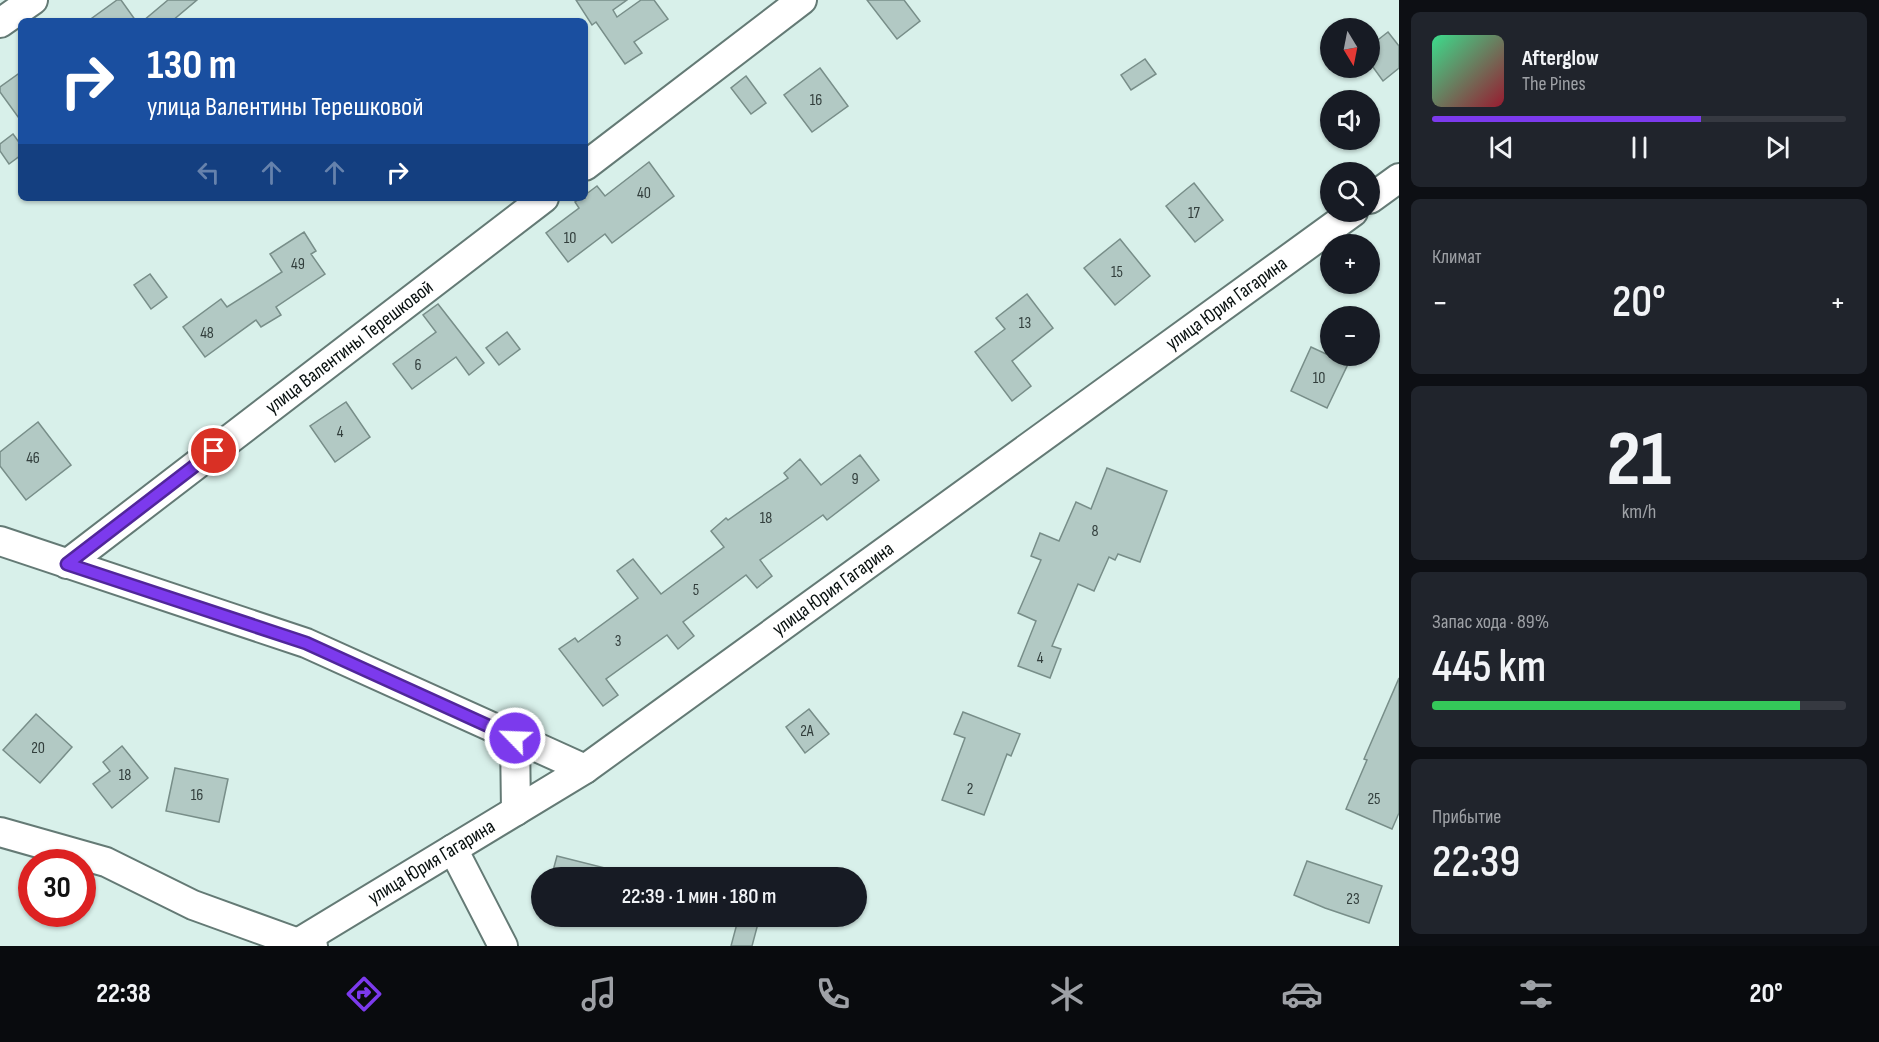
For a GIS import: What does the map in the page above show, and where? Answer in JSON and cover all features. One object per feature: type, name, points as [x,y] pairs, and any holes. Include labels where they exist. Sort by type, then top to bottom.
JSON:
[{"type":"street","points":[[0,23],[33,0]]},
{"type":"street","points":[[588,164],[802,0]]},
{"type":"street","points":[[1380,192],[1399,178]]},
{"type":"street","name":"улица Валентины Терешковой","points":[[67,564],[540,201]]},
{"type":"street","name":"улица Юрия Гагарина","points":[[301,945],[585,769],[1339,222]]},
{"type":"street","points":[[0,541],[306,643],[585,769]]},
{"type":"street","points":[[515,738],[516,811]]},
{"type":"street","points":[[0,832],[106,862],[193,904],[301,945]]},
{"type":"street","points":[[453,849],[503,946]]},
{"type":"building","points":[[117,0],[121,0],[134,18],[92,18]]},
{"type":"building","points":[[168,0],[197,0],[176,18],[147,18]]},
{"type":"building","points":[[576,0],[627,0],[613,10],[617,17],[641,0],[654,0],[668,19],[634,42],[642,53],[625,64],[596,22],[592,25]]},
{"type":"building","points":[[867,0],[904,0],[920,21],[897,39]]},
{"type":"building","points":[[1388,32],[1399,46],[1399,68],[1383,81],[1380,77],[1380,38]]},
{"type":"building","points":[[1145,59],[1156,74],[1131,90],[1121,75]]},
{"type":"building","points":[[820,68],[848,106],[812,132],[784,95]]},
{"type":"building","points":[[18,74],[18,117],[0,92],[0,87]]},
{"type":"building","points":[[746,76],[766,103],[751,114],[731,88]]},
{"type":"building","points":[[13,134],[18,141],[18,157],[9,164],[0,151],[0,144]]},
{"type":"building","points":[[649,162],[674,196],[612,243],[605,234],[568,262],[546,233],[579,208],[575,202],[588,201],[588,193],[597,186],[605,196]]},
{"type":"building","points":[[1194,183],[1223,220],[1195,242],[1166,206]]},
{"type":"building","points":[[304,232],[316,251],[311,254],[325,274],[276,307],[281,315],[261,327],[256,320],[205,357],[183,327],[221,299],[227,307],[282,272],[270,254]]},
{"type":"building","points":[[1120,239],[1150,276],[1115,305],[1084,268]]},
{"type":"building","points":[[150,274],[167,297],[151,309],[134,285]]},
{"type":"building","points":[[1027,294],[1053,328],[1012,361],[1031,386],[1012,401],[975,352],[1005,329],[996,318]]},
{"type":"building","points":[[438,304],[484,363],[469,375],[456,357],[412,389],[393,364],[436,332],[423,315]]},
{"type":"building","points":[[507,332],[520,349],[499,365],[486,348]]},
{"type":"building","points":[[1311,347],[1320,351],[1320,366],[1347,366],[1327,408],[1291,391]]},
{"type":"building","points":[[346,402],[370,437],[335,462],[310,426]]},
{"type":"building","points":[[38,422],[71,465],[26,500],[0,466],[0,452]]},
{"type":"building","points":[[860,455],[879,480],[827,520],[823,515],[760,560],[772,576],[757,588],[746,575],[683,622],[694,636],[678,649],[667,635],[606,679],[618,695],[603,706],[559,649],[575,638],[578,642],[638,598],[617,571],[633,559],[661,594],[724,547],[711,531],[726,518],[728,520],[788,478],[784,473],[800,459],[821,485]]},
{"type":"building","points":[[1107,468],[1167,491],[1140,562],[1118,554],[1115,560],[1109,557],[1094,591],[1078,584],[1052,646],[1061,649],[1050,678],[1018,666],[1036,621],[1018,613],[1041,560],[1031,556],[1040,533],[1059,541],[1076,502],[1091,509]]},
{"type":"building","points":[[1399,678],[1399,813],[1392,829],[1346,809],[1367,760],[1364,759]]},
{"type":"building","points":[[809,709],[829,734],[805,753],[786,727]]},
{"type":"building","points":[[963,712],[1020,734],[1011,756],[1007,754],[984,815],[942,800],[965,738],[954,734]]},
{"type":"building","points":[[36,714],[72,747],[40,783],[3,750]]},
{"type":"building","points":[[122,746],[148,778],[112,808],[93,784],[110,771],[103,762]]},
{"type":"building","points":[[175,768],[228,779],[219,822],[166,811]]},
{"type":"building","points":[[557,856],[601,867],[554,867]]},
{"type":"building","points":[[1307,861],[1382,886],[1369,923],[1294,895]]},
{"type":"building","points":[[736,927],[757,927],[752,946],[731,946]]},
{"type":"route","points":[[214,451],[67,564],[306,643],[515,738]]}]
